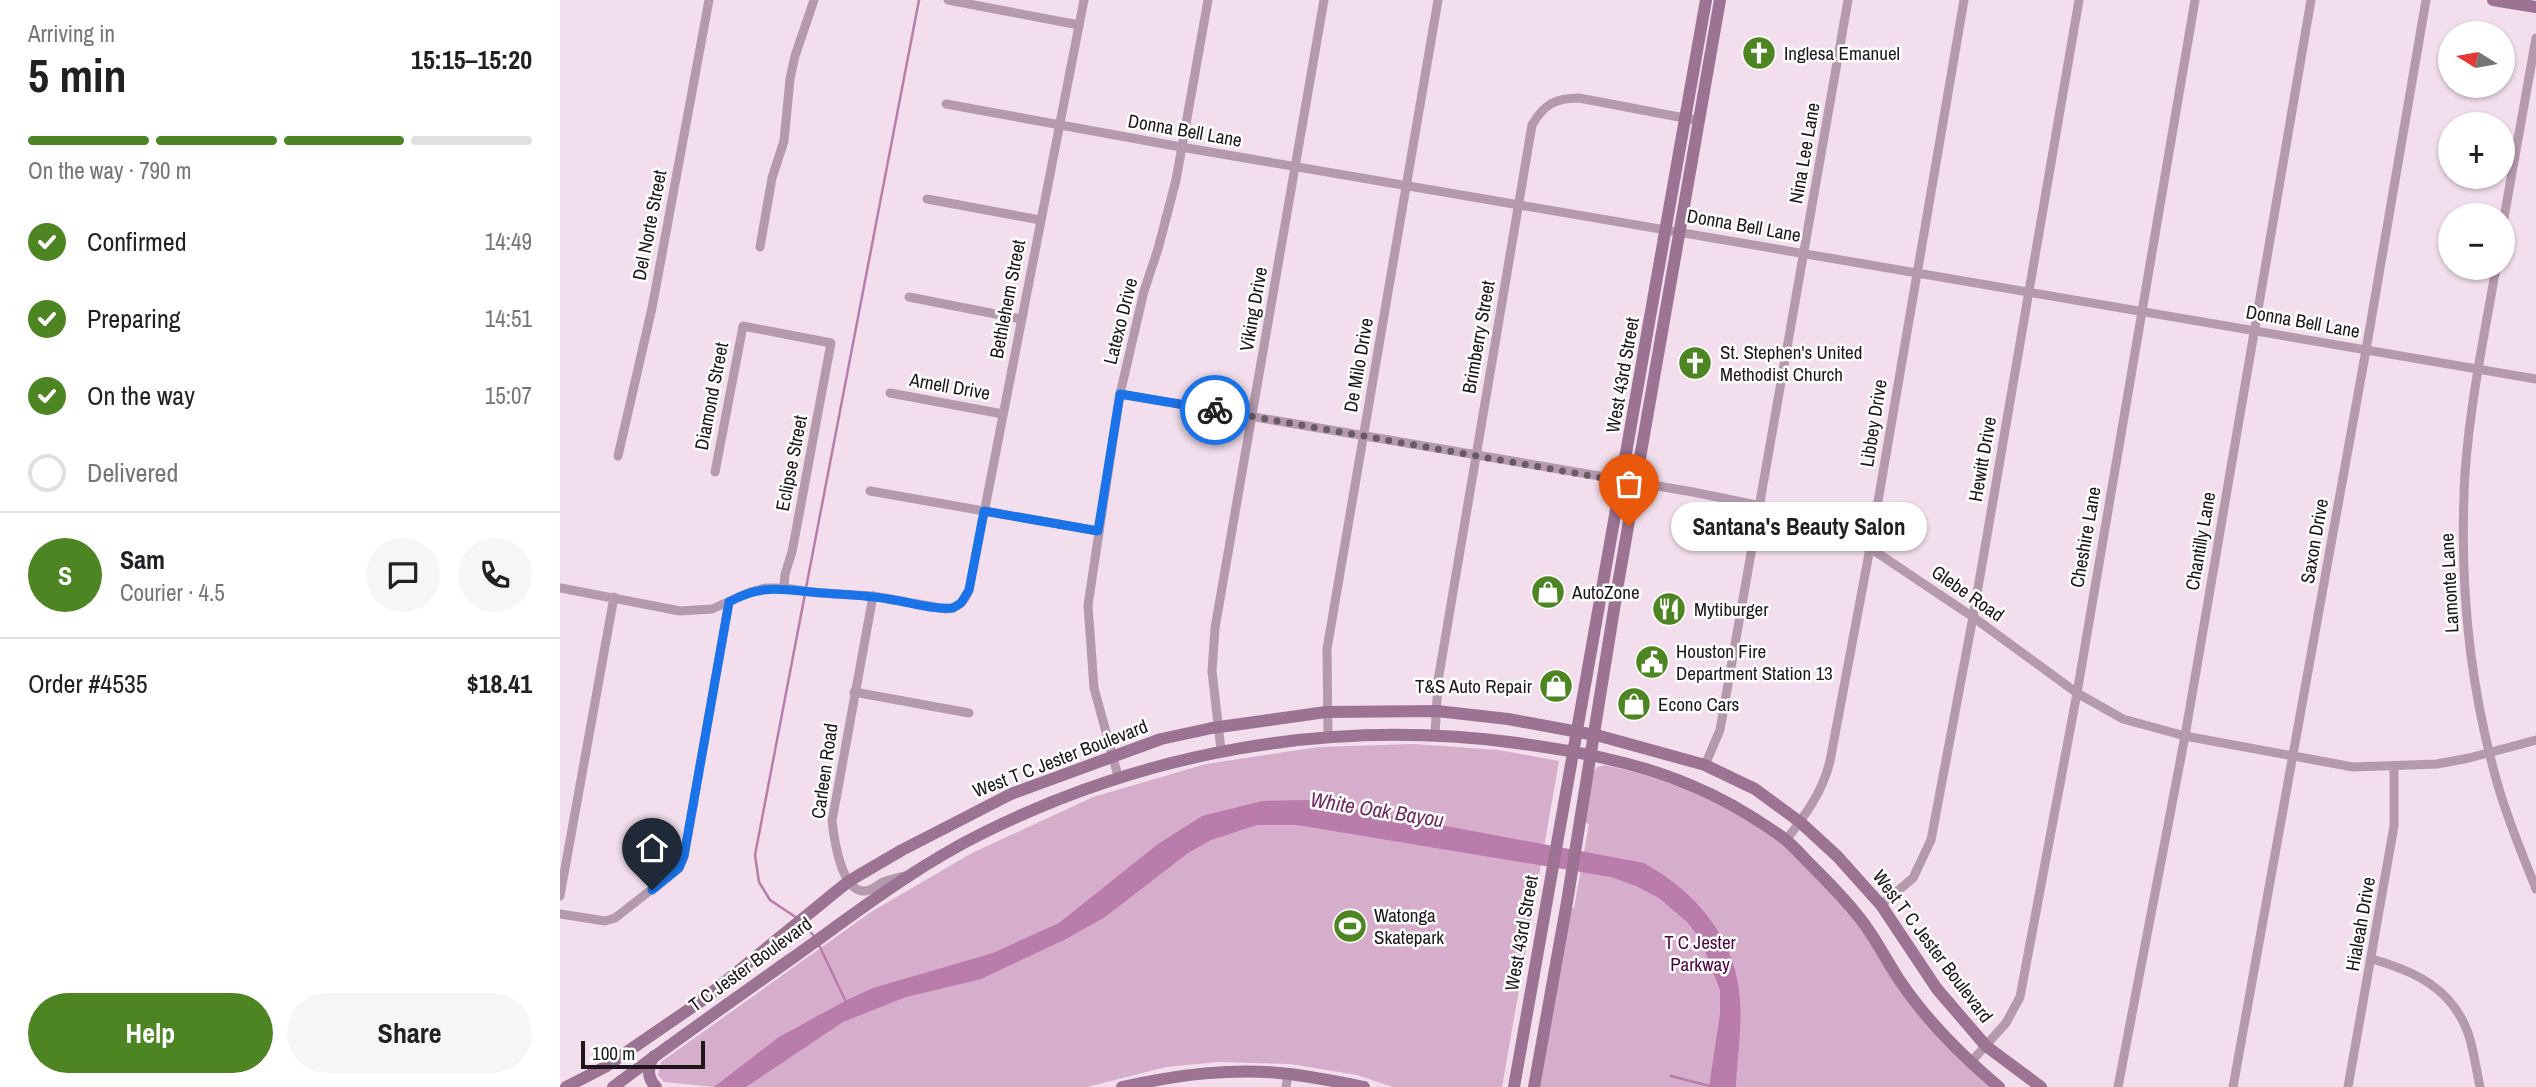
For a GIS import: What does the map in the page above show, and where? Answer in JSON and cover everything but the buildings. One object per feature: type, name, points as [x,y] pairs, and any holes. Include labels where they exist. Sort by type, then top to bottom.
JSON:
[{"type":"main road","points":[[2493,0],[2536,7]]},
{"type":"main road","name":"West 43rd Street","points":[[1514,1087],[1685,118],[1713,2]]},
{"type":"main road","name":"West 43rd Street","points":[[1534,1087],[1567,902],[1592,735],[1700,121],[1713,2]]},
{"type":"main road","points":[[1645,356],[1659,358]]},
{"type":"main road","points":[[1604,581],[1618,584]]},
{"type":"main road","points":[[1593,646],[1609,645]]},
{"type":"main road","name":"West T C Jester Boulevard","points":[[849,881],[902,850],[1011,794],[1161,739],[1217,727],[1326,712],[1437,710],[1508,719],[1592,735],[1704,765],[1755,789],[1800,822],[1837,856],[1881,905],[1937,989],[1986,1046],[2041,1087]]},
{"type":"main road","name":"West T C Jester Boulevard","points":[[911,875],[990,830],[1035,809],[1118,776],[1221,750],[1328,737],[1435,735],[1530,745],[1590,756],[1658,772],[1692,785],[1786,839],[1864,923],[1900,982],[1927,1017],[1970,1063],[1999,1087]]},
{"type":"main road","name":"T C Jester Boulevard","points":[[613,1087],[837,925],[911,875]]},
{"type":"main road","name":"T C Jester Boulevard","points":[[566,1087],[605,1067],[704,999],[849,881]]},
{"type":"main road","points":[[1535,969],[1554,972]]},
{"type":"main road","points":[[704,999],[713,1014]]},
{"type":"main road","points":[[654,1056],[649,1070],[656,1087]]},
{"type":"main road","points":[[1122,1087],[1219,1072],[1364,1087]]},
{"type":"street","name":"Del Norte Street","points":[[618,456],[652,307],[709,0]]},
{"type":"street","points":[[760,247],[772,178],[784,141],[793,67],[814,0]]},
{"type":"street","points":[[948,0],[1079,25]]},
{"type":"street","name":"Bethlehem Street","points":[[873,596],[946,609],[961,603],[969,590],[1084,0]]},
{"type":"street","name":"Latexo Drive","points":[[1118,776],[1094,688],[1088,605],[1120,394],[1144,291],[1176,180],[1208,0]]},
{"type":"street","name":"Viking Drive","points":[[1221,750],[1212,671],[1215,628],[1324,0]]},
{"type":"street","name":"De Milo Drive","points":[[1328,737],[1326,649],[1438,0]]},
{"type":"street","name":"Nina Lee Lane","points":[[1704,765],[1720,730],[1848,0]]},
{"type":"street","name":"Libbey Drive","points":[[1786,839],[1800,822],[1826,778],[1870,548],[1964,0]]},
{"type":"street","name":"Hewitt Drive","points":[[1881,905],[1913,878],[1931,840],[1973,617],[2079,0]]},
{"type":"street","name":"Cheshire Lane","points":[[1970,1063],[2006,1023],[2020,997],[2077,693],[2195,0]]},
{"type":"street","name":"Chantilly Lane","points":[[2118,1087],[2185,736],[2311,0]]},
{"type":"street","name":"Saxon Drive","points":[[2232,1087],[2366,350],[2426,0]]},
{"type":"street","points":[[2507,203],[2536,38]]},
{"type":"street","name":"Brimberry Street","points":[[1435,735],[1438,681],[1532,125],[1540,111],[1552,101],[1563,98],[1580,98],[1700,121]]},
{"type":"street","name":"Donna Bell Lane","points":[[946,104],[1059,126],[2536,379]]},
{"type":"street","points":[[927,199],[1040,220]]},
{"type":"street","name":"Lamonte Lane","points":[[2494,280],[2478,369],[2465,471],[2463,544],[2471,649],[2489,752],[2512,830],[2536,889]]},
{"type":"street","points":[[909,296],[1021,319]]},
{"type":"street","name":"Diamond Street","points":[[715,472],[743,326],[831,343]]},
{"type":"street","name":"Eclipse Street","points":[[790,588],[785,575],[792,552],[831,343]]},
{"type":"street","name":"Arnell Drive","points":[[890,393],[1003,414]]},
{"type":"street","name":"Glebe Road","points":[[1120,394],[1363,434],[1761,506],[1802,518],[1870,548],[1973,617],[2077,693],[2123,719],[2185,736],[2353,767],[2437,764],[2536,740]]},
{"type":"street","points":[[870,491],[1098,531]]},
{"type":"street","points":[[561,588],[697,612],[712,610],[757,590],[790,588],[819,593],[873,596]]},
{"type":"street","name":"Carleen Road","points":[[849,881],[835,853],[832,821],[873,596]]},
{"type":"street","points":[[560,896],[614,597]]},
{"type":"street","points":[[560,914],[605,921],[615,918],[679,868],[684,856],[729,602]]},
{"type":"street","points":[[854,692],[969,713]]},
{"type":"street","name":"Hialeah Drive","points":[[2348,1087],[2394,826],[2394,766]]},
{"type":"street","points":[[849,881],[862,892],[886,881],[911,875]]},
{"type":"street","points":[[2372,959],[2404,968],[2429,982],[2450,1001],[2468,1032],[2480,1087]]},
{"type":"green space","points":[[1413,744],[1499,750],[1559,761],[1502,1087],[1393,1087],[1357,1075],[1290,1064],[1218,1062],[1166,1067],[1087,1087],[715,1087],[664,1082],[658,1075],[661,1062],[871,912],[972,853],[1093,797],[1206,764],[1319,747]]},
{"type":"green space","name":"T C Jester Parkway","points":[[1604,765],[1655,778],[1703,797],[1748,822],[1791,852],[1838,899],[1993,1087],[1539,1087],[1570,908],[1574,908],[1589,824],[1585,823],[1593,773],[1597,767]]},
{"type":"shaded area","points":[[1307,800],[1644,863],[1663,875],[1696,903],[1722,938],[1731,957],[1740,1001],[1736,1087],[1709,1087],[1720,1014],[1720,990],[1700,939],[1687,922],[1659,898],[1611,877],[1297,825],[1257,825],[1211,840],[1188,853],[1105,917],[1066,939],[981,979],[906,997],[843,1022],[746,1087],[714,1087],[779,1037],[847,1000],[873,988],[993,953],[1059,923],[1158,844],[1202,816],[1262,801]]},
{"type":"waterway","points":[[806,588],[919,0]]},
{"type":"waterway","points":[[797,918],[770,900],[759,882],[755,855],[805,594]]},
{"type":"waterway","points":[[802,923],[814,936]]},
{"type":"waterway","points":[[819,945],[846,1002]]},
{"type":"waterway","points":[[1671,1076],[1713,1087]]},
{"type":"way so far","points":[[1215,410],[1637,484],[1629,526]]},
{"type":"place","name":"Inglesa Emanuel","points":[[1759,53]]},
{"type":"place","name":"St. Stephen's United Methodist Church","points":[[1695,363]]},
{"type":"place","name":"Santana's Beauty Salon","points":[[1629,526]]},
{"type":"place","name":"AutoZone","points":[[1548,592]]},
{"type":"place","name":"Mytiburger","points":[[1669,609]]},
{"type":"place","name":"Houston Fire Department Station 13","points":[[1652,662]]},
{"type":"place","name":"T&S Auto Repair","points":[[1556,686]]},
{"type":"place","name":"Econo Cars","points":[[1634,704]]},
{"type":"place","name":"Watonga Skatepark","points":[[1350,926]]},
{"type":"route","points":[[652,890],[679,868],[684,856],[729,602],[740,595],[765,588],[785,588],[873,596],[953,608],[966,598],[969,590],[984,511],[1098,531],[1120,394],[1215,410]]},
{"type":"water label","name":"White Oak Bayou","points":[[1377,810]]}]
